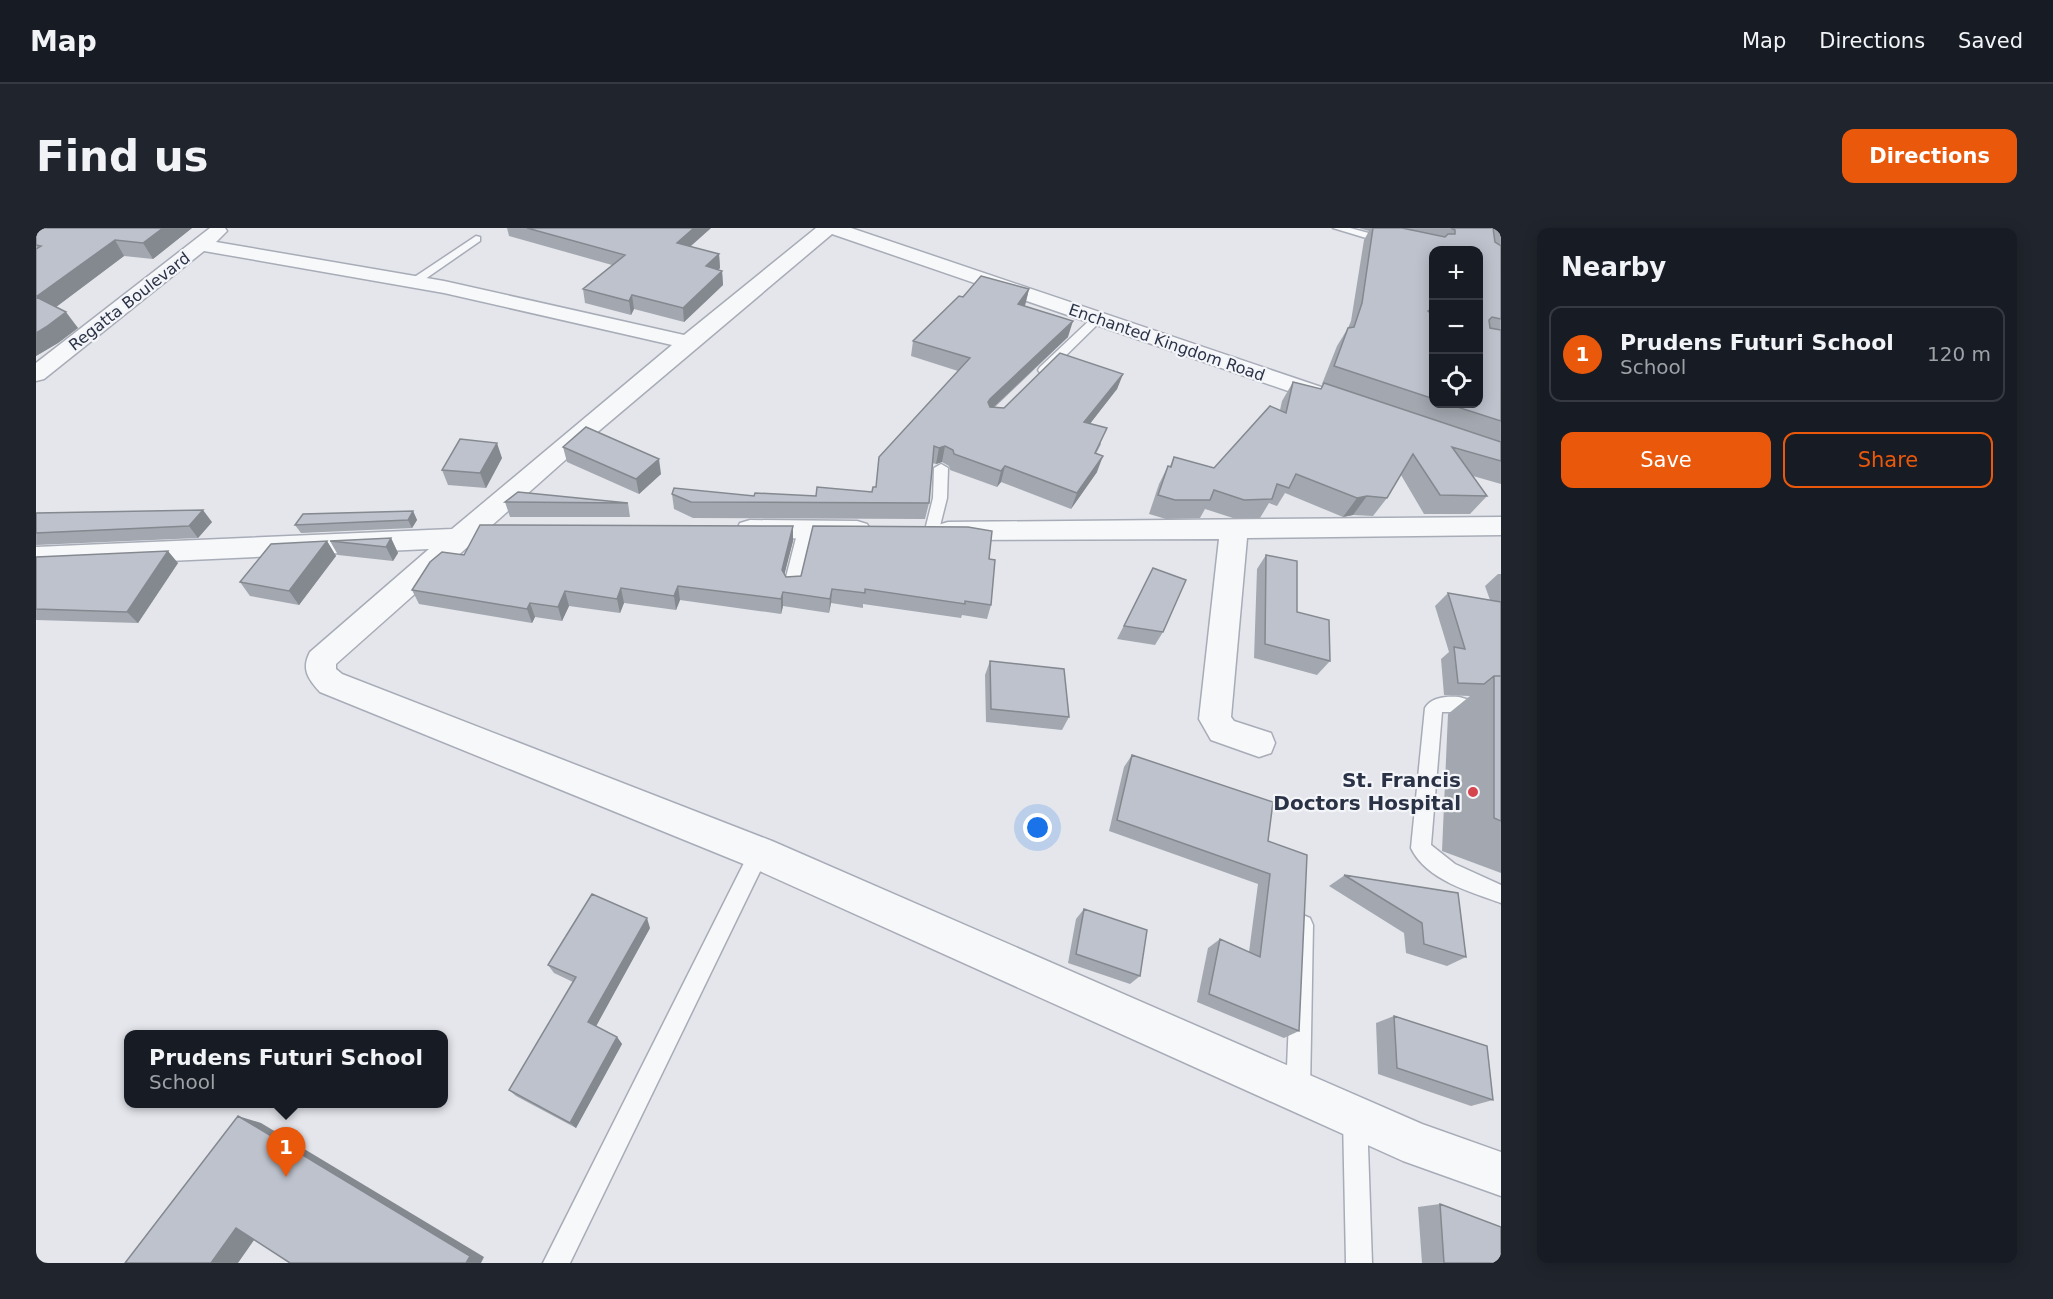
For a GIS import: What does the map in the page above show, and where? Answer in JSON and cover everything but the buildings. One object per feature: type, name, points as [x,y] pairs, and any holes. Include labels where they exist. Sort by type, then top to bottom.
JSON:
[{"type":"street","name":"Regatta Boulevard","points":[[38,370],[222,228]]},
{"type":"street","points":[[828,228],[686,342],[463,533],[321,660],[321,673],[332,683],[759,853],[1355,1117],[1419,1144],[1501,1174]]},
{"type":"street","name":"Enchanted Kingdom Road","points":[[833,228],[1348,404]]},
{"type":"street","points":[[201,245],[414,282],[686,342]]},
{"type":"street","points":[[724,529],[1084,531],[1501,526]]},
{"type":"street","points":[[36,557],[463,533],[503,528]]},
{"type":"street","points":[[1234,529],[1215,719],[1223,731],[1259,743]]},
{"type":"lane","points":[[1338,228],[1386,242],[1429,249]]},
{"type":"lane","points":[[414,282],[476,239]]},
{"type":"lane","points":[[1034,380],[1098,318]]},
{"type":"lane","points":[[909,530],[940,498],[941,468]]},
{"type":"lane","points":[[792,585],[805,530]]},
{"type":"lane","points":[[1501,716],[1443,702],[1434,708],[1421,848],[1434,863],[1459,878],[1501,894]]},
{"type":"lane","points":[[556,1263],[759,853]]},
{"type":"lane","points":[[1298,1091],[1304,900]]},
{"type":"lane","points":[[1355,1117],[1359,1263]]},
{"type":"place","name":"St. Francis Doctors Hospital","points":[[1473,792]]},
{"type":"place","name":"Prudens Futuri School","points":[[286,1177]]}]
